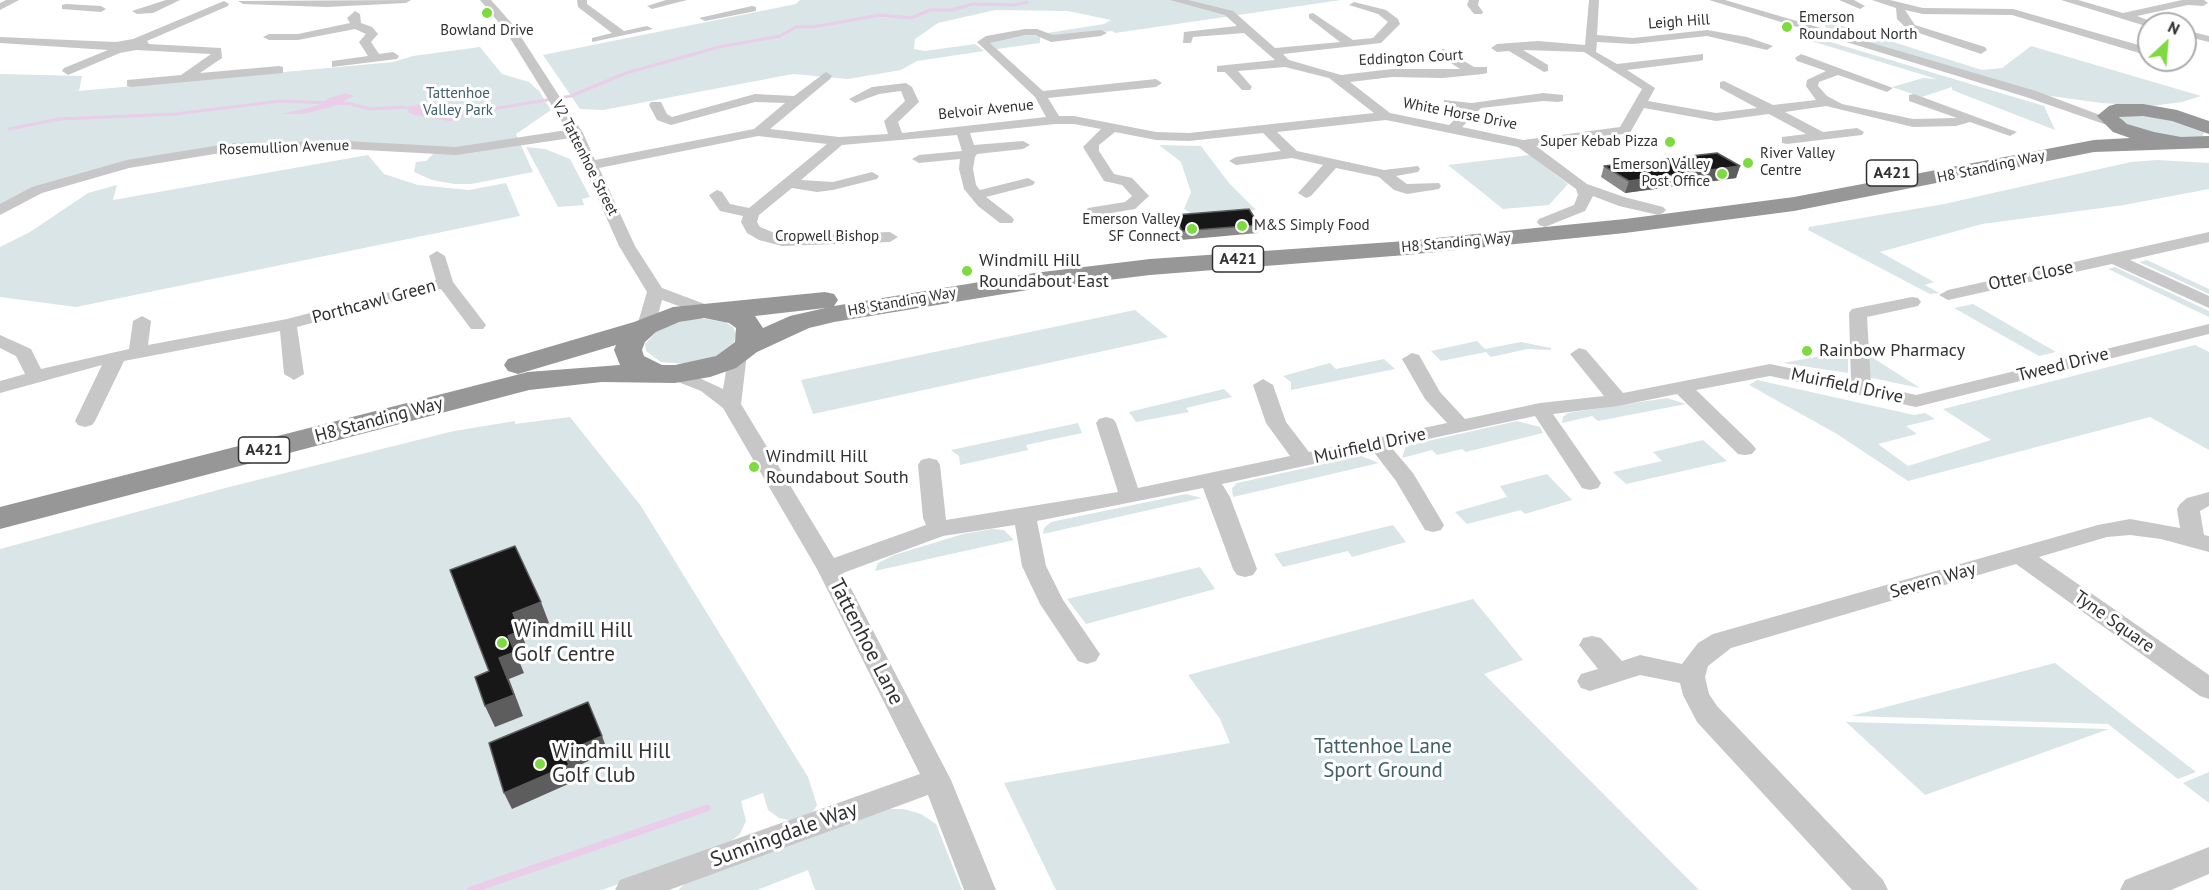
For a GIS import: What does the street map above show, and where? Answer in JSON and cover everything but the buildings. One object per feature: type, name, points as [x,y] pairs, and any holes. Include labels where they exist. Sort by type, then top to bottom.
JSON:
[{"type":"highway","name":"H8 Standing Way","points":[[2059,146],[2094,133],[2122,116],[2198,105]]},
{"type":"highway","points":[[2122,116],[2177,116],[2209,128]]},
{"type":"highway","name":"A421","points":[[2122,116],[2134,134],[2169,142],[2203,145]]},
{"type":"highway","name":"H8 Standing Way","points":[[740,359],[800,322],[834,314],[1034,281],[1150,267],[1542,236],[1729,207],[1773,194],[2018,147],[2169,142]]},
{"type":"highway","name":"H8 Standing Way","points":[[714,311],[831,299],[1034,267],[1154,254],[1545,222],[1658,210],[1794,204],[2018,147]]},
{"type":"highway","points":[[714,311],[739,317],[749,325],[752,335],[740,359]]},
{"type":"highway","name":"A421","points":[[644,327],[673,315],[714,311]]},
{"type":"highway","name":"H8 Standing Way","points":[[0,518],[528,372],[593,344],[644,327]]},
{"type":"highway","points":[[644,327],[632,339],[628,350],[631,360],[641,368],[666,373]]},
{"type":"highway","name":"A421","points":[[666,373],[710,368],[740,359]]},
{"type":"highway","name":"H8 Standing Way","points":[[0,497],[528,372],[666,373]]},
{"type":"street","points":[[0,7],[14,0]]},
{"type":"street","points":[[137,11],[152,12],[175,0]]},
{"type":"street","points":[[68,71],[117,48],[137,44],[221,1],[317,4],[406,0]]},
{"type":"street","name":"V2 Tattenhoe Street","points":[[485,0],[510,28],[551,91],[577,136],[627,246],[656,292]]},
{"type":"street","points":[[582,0],[582,5],[621,34]]},
{"type":"street","name":"White Horse Drive","points":[[1175,0],[1229,13],[1285,63],[1340,79],[1386,116],[1523,144]]},
{"type":"street","points":[[1474,0],[1472,5],[1478,12]]},
{"type":"street","points":[[1523,144],[1625,130],[1649,88],[1590,53],[1594,0]]},
{"type":"street","points":[[1876,0],[1902,7],[1945,12],[2006,11],[2137,48]]},
{"type":"street","points":[[2066,0],[2137,20]]},
{"type":"street","points":[[1718,1],[1735,3],[1762,15],[2031,94],[2122,116]]},
{"type":"street","points":[[2122,16],[2188,2],[2203,3]]},
{"type":"street","points":[[356,25],[353,18],[366,3]]},
{"type":"street","points":[[652,6],[675,3]]},
{"type":"street","points":[[723,3],[737,10]]},
{"type":"street","points":[[66,7],[79,8],[100,4]]},
{"type":"street","points":[[1272,52],[1377,41],[1394,24],[1394,21],[1382,12],[1354,5]]},
{"type":"street","points":[[2169,6],[2209,16]]},
{"type":"street","points":[[1902,7],[1900,10],[1903,19],[1911,27],[1980,50]]},
{"type":"street","points":[[705,18],[737,10],[752,9]]},
{"type":"street","points":[[1313,16],[1352,45]]},
{"type":"street","points":[[269,37],[298,37],[356,25],[368,29],[372,34],[365,42],[376,59]]},
{"type":"street","points":[[596,40],[647,29]]},
{"type":"street","points":[[1187,41],[1188,34],[1246,29]]},
{"type":"street","points":[[2025,29],[2067,41],[2090,34]]},
{"type":"street","points":[[1054,120],[1040,95],[982,42],[990,38],[1025,32],[1037,32],[1051,39],[1101,33]]},
{"type":"street","name":"Leigh Hill","points":[[1497,48],[1633,41],[1707,33],[1767,46]]},
{"type":"street","points":[[0,40],[117,48]]},
{"type":"street","points":[[0,50],[22,41]]},
{"type":"street","points":[[137,44],[217,51],[218,55],[186,77]]},
{"type":"street","points":[[1511,48],[1544,68]]},
{"type":"street","name":"Eddington Court","points":[[1340,79],[1392,73],[1443,74],[1477,70],[1444,53]]},
{"type":"street","points":[[336,64],[393,56]]},
{"type":"street","points":[[1615,68],[1699,57]]},
{"type":"street","points":[[1801,58],[1887,88]]},
{"type":"street","points":[[1246,87],[1224,69],[1285,63]]},
{"type":"street","points":[[131,83],[279,70]]},
{"type":"street","points":[[1838,71],[1813,80],[1812,86],[1815,92],[1829,102],[1858,113],[1913,123],[1956,122],[1972,118]]},
{"type":"street","points":[[758,132],[826,76]]},
{"type":"street","points":[[1040,95],[1156,83]]},
{"type":"street","points":[[1709,87],[1738,84]]},
{"type":"street","points":[[1724,86],[1821,136]]},
{"type":"street","points":[[855,99],[877,90],[906,87],[912,102],[891,121],[896,137]]},
{"type":"street","points":[[2031,94],[2122,116]]},
{"type":"street","points":[[1449,103],[1473,107],[1543,97],[1558,98]]},
{"type":"street","points":[[656,105],[662,117],[670,121],[755,98],[797,100]]},
{"type":"street","points":[[1914,98],[1972,118],[2018,147]]},
{"type":"street","points":[[1640,104],[1716,117],[1829,102]]},
{"type":"street","points":[[1453,129],[1473,107]]},
{"type":"street","name":"Belvoir Avenue","points":[[588,161],[640,155],[758,132],[839,141],[1054,120],[1175,137],[1268,130],[1386,116]]},
{"type":"street","points":[[1711,133],[1716,117]]},
{"type":"street","points":[[1093,210],[1120,208],[1136,202],[1141,196],[1127,181],[1109,178],[1090,147],[1113,127]]},
{"type":"street","points":[[962,129],[969,152],[966,169],[969,186],[983,203],[1006,220]]},
{"type":"street","points":[[1268,130],[1292,154]]},
{"type":"street","points":[[1787,140],[1857,132]]},
{"type":"street","points":[[577,136],[611,151],[640,155]]},
{"type":"street","name":"Rosemullion Avenue","points":[[0,210],[37,190],[127,164],[233,147],[346,145],[456,151],[577,136]]},
{"type":"street","name":"Cropwell Bishop","points":[[839,141],[752,213],[749,222],[753,230],[765,237],[782,241],[890,237]]},
{"type":"street","points":[[530,142],[558,146],[588,161]]},
{"type":"street","points":[[1523,144],[1582,187],[1619,201],[1658,210]]},
{"type":"street","points":[[919,159],[1023,145]]},
{"type":"street","points":[[1236,161],[1292,154],[1384,174],[1413,170]]},
{"type":"street","points":[[1306,193],[1333,163]]},
{"type":"street","points":[[1384,174],[1399,187],[1407,189],[1434,186]]},
{"type":"street","points":[[791,183],[817,187],[833,186],[873,176]]},
{"type":"street","points":[[977,195],[1028,182]]},
{"type":"street","points":[[1545,222],[1580,208],[1586,195],[1582,187]]},
{"type":"street","points":[[717,195],[725,208],[752,213]]},
{"type":"street","name":"Otter Close","points":[[1948,294],[2209,237]]},
{"type":"street","points":[[437,256],[445,283]]},
{"type":"street","points":[[2113,258],[2209,303]]},
{"type":"street","name":"Porthcawl Green","points":[[0,387],[35,375],[288,324],[445,283],[477,325]]},
{"type":"street","points":[[644,327],[656,292],[714,311]]},
{"type":"street","points":[[1861,389],[1858,313],[1912,302]]},
{"type":"street","points":[[136,355],[142,321]]},
{"type":"street","name":"Porthcawl Green","points":[[288,324],[294,374]]},
{"type":"street","name":"Tweed Drive","points":[[1916,401],[2209,329]]},
{"type":"street","points":[[0,341],[24,353],[35,375]]},
{"type":"street","points":[[1579,354],[1618,400]]},
{"type":"street","points":[[86,421],[108,371],[117,358]]},
{"type":"street","points":[[735,412],[740,359]]},
{"type":"street","points":[[1412,359],[1432,395],[1461,426]]},
{"type":"street","name":"Muirfield Drive","points":[[829,569],[939,529],[1132,497],[1540,409],[1618,400],[1770,370],[1916,401]]},
{"type":"street","name":"Tattenhoe Lane","points":[[666,373],[708,387],[735,412],[829,569],[937,780],[980,890]]},
{"type":"street","points":[[1263,386],[1276,423],[1304,460]]},
{"type":"street","points":[[1681,387],[1745,449]]},
{"type":"street","points":[[1540,409],[1590,483]]},
{"type":"street","points":[[1106,423],[1125,485],[1132,497]]},
{"type":"street","points":[[1377,443],[1405,478],[1433,525]]},
{"type":"street","points":[[929,465],[934,518],[939,529]]},
{"type":"street","points":[[1209,480],[1219,497],[1245,569]]},
{"type":"street","name":"Severn Way","points":[[2201,541],[2188,509],[2195,503],[2209,499]]},
{"type":"street","points":[[1025,515],[1034,566],[1052,604],[1087,654]]},
{"type":"street","name":"Severn Way","points":[[1692,677],[1696,662],[1707,650],[1722,641],[2106,530],[2130,527],[2201,541]]},
{"type":"street","name":"Tyne Square","points":[[2019,555],[2209,689]]},
{"type":"street","points":[[1592,645],[1616,672]]},
{"type":"street","points":[[1590,681],[1640,665],[1654,666],[1692,677],[1696,695],[1707,714],[1872,890]]},
{"type":"street","name":"Sunningdale Way","points":[[642,888],[937,780]]},
{"type":"street","points":[[2136,890],[2209,861]]},
{"type":"green space","points":[[800,0],[1341,0],[1115,33],[1112,31],[1054,37],[1047,33],[1104,24],[1111,20],[1068,11],[995,10],[938,23],[915,39],[914,49],[925,51],[975,44],[984,51],[917,61],[901,70],[848,79],[793,74],[603,110],[580,109],[543,55],[796,4]]},
{"type":"green space","points":[[1823,20],[1982,70],[2002,68],[2031,46],[2201,96],[2182,102],[2152,106],[2101,103],[2044,95],[1827,31]]},
{"type":"green space","points":[[1030,34],[1040,37],[1040,43],[997,49],[990,43],[1009,36]]},
{"type":"green space","points":[[1807,35],[2044,106],[2055,130],[1952,90],[1952,87],[1922,97],[1892,87],[1923,78],[1937,79],[1798,37]]},
{"type":"green space","name":"Tattenhoe Valley Park","points":[[480,47],[502,74],[529,82],[539,91],[551,110],[516,134],[533,172],[471,184],[454,184],[432,180],[414,172],[416,162],[426,161],[436,151],[346,145],[233,147],[127,164],[37,190],[0,210],[0,74],[82,76],[79,91],[393,62],[413,56]]},
{"type":"green space","points":[[2149,113],[2202,129],[2204,133],[2202,137],[2183,139],[2141,131],[2123,122],[2120,118],[2123,115]]},
{"type":"green space","points":[[1159,145],[1201,146],[1229,183],[1256,210],[1195,216],[1184,209],[1191,192],[1181,162]]},
{"type":"green space","points":[[526,147],[545,149],[570,159],[590,197],[582,199],[584,205],[558,207]]},
{"type":"green space","points":[[368,155],[384,174],[418,185],[469,190],[506,183],[520,216],[76,307],[0,297],[0,247],[30,232],[88,193],[117,185],[113,200]]},
{"type":"green space","points":[[1530,155],[1568,184],[1549,205],[1503,209],[1448,165]]},
{"type":"green space","points":[[2157,160],[2209,163],[2209,189],[2124,205],[1982,224],[1880,252],[1934,282],[1925,285],[1939,293],[1930,294],[1808,230],[1809,227],[1944,204],[2131,162]]},
{"type":"green space","points":[[2147,260],[2209,289],[2209,294],[2139,262]]},
{"type":"green space","points":[[2115,267],[2209,311],[2209,317],[2108,269]]},
{"type":"green space","points":[[1973,304],[2056,352],[2039,356],[1954,308]]},
{"type":"green space","points":[[1135,310],[1168,337],[813,414],[801,380]]},
{"type":"green space","points":[[699,318],[725,322],[733,327],[736,334],[734,342],[716,356],[688,364],[661,362],[646,351],[645,344],[658,330],[670,324]]},
{"type":"green space","points":[[1477,341],[1485,349],[1521,342],[1551,348],[1551,350],[1527,349],[1491,357],[1486,352],[1441,361],[1431,351]]},
{"type":"green space","points":[[2195,345],[2209,352],[2209,450],[2150,417],[1908,481],[1837,434],[1749,385],[1757,380],[1914,415],[1925,413],[1935,419],[1906,426],[1917,434],[1878,444],[1908,466],[1991,440],[1943,409]]},
{"type":"green space","points":[[1848,351],[1848,373],[1783,363]]},
{"type":"green space","points":[[1867,354],[1920,388],[1867,377]]},
{"type":"green space","points":[[1384,359],[1395,369],[1291,390],[1291,382],[1283,376],[1330,363],[1336,369]]},
{"type":"green space","points":[[1224,389],[1232,397],[1186,408],[1189,412],[1136,422],[1129,412]]},
{"type":"green space","points":[[1667,398],[1686,404],[1598,421],[1592,416],[1562,423],[1563,417],[1568,413]]},
{"type":"green space","name":"Windmill Hill Golf Centre","points":[[570,417],[641,506],[808,777],[817,805],[811,814],[794,821],[779,818],[768,810],[763,793],[741,801],[746,821],[740,834],[726,845],[602,890],[0,890],[0,549],[229,487],[454,431],[515,421],[515,424]]},
{"type":"green space","points":[[1517,421],[1540,427],[1543,433],[1466,452],[1462,449],[1437,455],[1432,450],[1402,458],[1406,446]]},
{"type":"green space","points":[[1078,423],[1082,433],[1026,445],[1028,450],[960,465],[959,456],[951,450]]},
{"type":"green space","points":[[1703,440],[1727,461],[1626,484],[1613,472],[1662,461],[1653,452]]},
{"type":"green space","points":[[1361,456],[1379,463],[1233,497],[1232,488],[1237,483]]},
{"type":"green space","points":[[1547,474],[1572,500],[1525,514],[1521,510],[1467,524],[1455,512],[1507,497],[1500,486]]},
{"type":"green space","points":[[1186,494],[1202,498],[1043,534],[1044,528],[1051,522]]},
{"type":"green space","points":[[1393,525],[1406,542],[1352,557],[1348,551],[1283,567],[1274,554]]},
{"type":"green space","points":[[992,529],[1004,530],[1014,540],[875,571],[878,563],[894,555],[963,534]]},
{"type":"green space","points":[[1200,567],[1215,589],[1086,624],[1067,599]]},
{"type":"green space","name":"Tattenhoe Lane Sport Ground","points":[[1473,599],[1523,660],[1484,674],[1699,890],[1056,890],[1004,783],[1230,743],[1220,719],[1188,675]]},
{"type":"green space","points":[[2055,663],[2196,772],[2178,779],[2108,724],[1851,716]]},
{"type":"green space","points":[[1846,722],[2109,729],[1925,795]]},
{"type":"green space","points":[[2209,772],[2209,803],[2183,783]]},
{"type":"green space","points":[[886,809],[904,809],[921,814],[936,824],[962,890],[815,890],[808,870],[757,890],[678,890],[687,882]]},
{"type":"shaded area","points":[[346,93],[354,96],[334,106],[303,114],[282,114],[320,105],[329,98]]},
{"type":"shaded area","points":[[438,103],[459,104],[481,109],[479,112],[449,121],[415,115],[404,107]]},
{"type":"waterway","points":[[480,111],[571,96],[626,73],[719,47],[780,36],[796,27],[813,27],[880,15],[911,18],[930,10],[952,10],[972,4],[1014,5],[1027,2]]},
{"type":"waterway","points":[[9,129],[59,119],[175,114],[281,101],[351,104],[370,109],[404,107]]},
{"type":"waterway","points":[[471,890],[707,808]]},
{"type":"place","name":"Bowland Drive","points":[[487,13]]},
{"type":"place","name":"Emerson Roundabout North","points":[[1787,27]]},
{"type":"place","name":"Super Kebab Pizza","points":[[1670,142]]},
{"type":"place","name":"River Valley Centre","points":[[1748,163]]},
{"type":"place","name":"Emerson Valley Post Office","points":[[1722,174]]},
{"type":"place","name":"M&S Simply Food","points":[[1242,226]]},
{"type":"place","name":"Emerson Valley SF Connect","points":[[1192,229]]},
{"type":"place","name":"Windmill Hill Roundabout East","points":[[967,271]]},
{"type":"place","name":"Rainbow Pharmacy","points":[[1807,351]]},
{"type":"place","name":"Windmill Hill Roundabout South","points":[[754,467]]},
{"type":"place","name":"Windmill Hill Golf Centre","points":[[502,643]]},
{"type":"place","name":"Windmill Hill Golf Club","points":[[540,764]]}]
